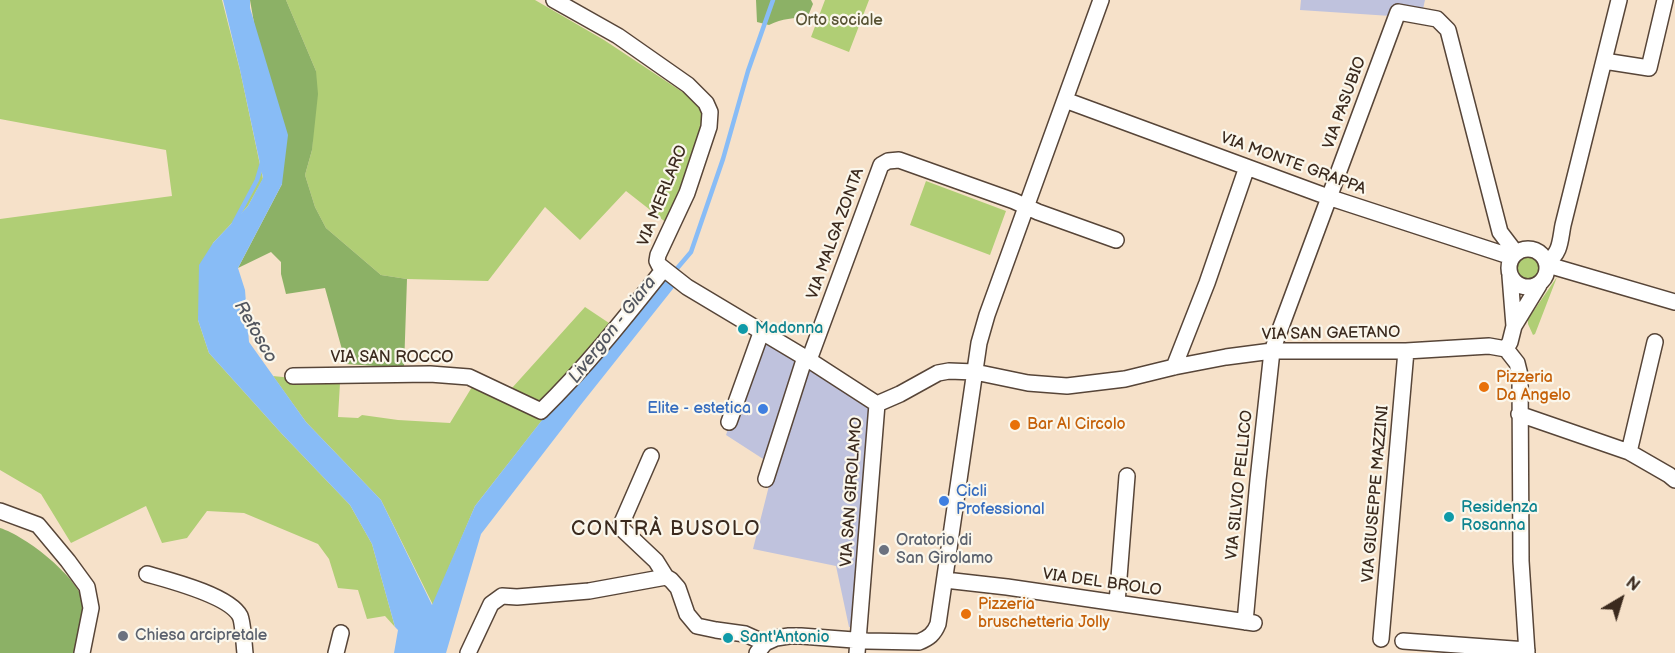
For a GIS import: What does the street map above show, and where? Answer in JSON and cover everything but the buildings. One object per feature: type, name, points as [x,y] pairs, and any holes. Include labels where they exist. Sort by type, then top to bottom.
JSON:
[{"type":"street","name":"VIA MERLARO","points":[[555,0],[618,36],[688,85],[706,103],[710,112],[709,128],[687,193],[658,255],[657,261],[663,270]]},
{"type":"street","points":[[651,456],[620,527],[656,561],[666,577],[678,588],[687,614],[697,626],[745,634],[761,648],[776,638],[801,636],[858,647],[919,642],[927,639],[935,631],[945,580],[979,343],[987,315],[1101,0]]},
{"type":"street","points":[[1544,259],[1555,257],[1559,248],[1619,0]]},
{"type":"street","points":[[1604,61],[1649,68],[1665,0]]},
{"type":"street","name":"VIA PASUBIO","points":[[1272,351],[1398,12],[1437,19],[1448,30],[1500,232],[1514,255]]},
{"type":"street","name":"VIA MONTE GRAPPA","points":[[1065,100],[1329,197],[1514,255]]},
{"type":"street","name":"VIA MALGA ZONTA","points":[[807,359],[881,165],[888,161],[899,160],[1027,206]]},
{"type":"street","points":[[1174,367],[1207,283],[1247,168]]},
{"type":"street","points":[[1027,206],[1116,240]]},
{"type":"street","points":[[1514,326],[1509,266],[1514,255],[1526,249],[1544,259],[1675,302]]},
{"type":"street","points":[[1403,641],[1527,651],[1521,561],[1520,375],[1517,363],[1506,349],[1514,326],[1547,273],[1544,259]]},
{"type":"street","points":[[663,270],[877,404]]},
{"type":"street","name":"VIA SAN ROCCO","points":[[293,376],[430,374],[469,377],[541,411],[606,342],[663,270]]},
{"type":"street","points":[[1510,276],[1526,288],[1539,285]]},
{"type":"street","points":[[729,422],[761,333]]},
{"type":"street","points":[[1629,452],[1655,342]]},
{"type":"street","name":"VIA SAN GAETANO","points":[[975,372],[1028,383],[1067,386],[1125,379],[1226,357],[1272,351],[1406,351],[1489,346],[1506,349]]},
{"type":"street","name":"VIA SILVIO PELLICO","points":[[1250,622],[1258,480],[1272,351]]},
{"type":"street","name":"VIA GIUSEPPE MAZZINI","points":[[1381,639],[1406,351]]},
{"type":"street","points":[[766,479],[807,359]]},
{"type":"street","name":"VIA SAN GIROLAMO","points":[[858,647],[877,404],[938,373],[975,372]]},
{"type":"street","points":[[1520,414],[1629,452],[1675,480]]},
{"type":"street","points":[[1118,603],[1127,476]]},
{"type":"street","points":[[0,511],[38,525],[87,586],[91,608],[82,653]]},
{"type":"street","points":[[147,574],[201,591],[231,606],[240,616],[245,653]]},
{"type":"street","points":[[468,653],[491,604],[502,596],[517,597],[589,591],[666,577]]},
{"type":"street","name":"VIA DEL BROLO","points":[[945,580],[1250,622]]},
{"type":"street","points":[[336,653],[341,633]]},
{"type":"shaded area","points":[[1301,0],[1425,0],[1421,18],[1300,10]]},
{"type":"shaded area","points":[[760,336],[867,400],[872,410],[859,629],[849,627],[836,566],[753,549],[774,466],[726,435]]},
{"type":"green space","points":[[0,0],[222,0],[240,70],[263,179],[248,206],[213,243],[198,320],[209,353],[350,505],[372,544],[395,627],[385,616],[367,619],[358,590],[338,588],[329,559],[318,544],[244,513],[207,511],[187,538],[162,543],[146,506],[71,543],[41,494],[0,470],[0,219],[172,196],[166,150],[0,119]]},
{"type":"green space","points":[[250,0],[286,0],[316,71],[318,94],[312,150],[305,175],[315,207],[326,228],[381,275],[407,279],[404,368],[346,364],[325,288],[286,294],[281,274],[281,262],[271,252],[238,268],[282,184]]},
{"type":"green space","points":[[286,0],[535,0],[604,40],[693,99],[702,113],[703,130],[668,224],[626,191],[580,240],[545,207],[488,281],[407,279],[381,275],[326,228],[315,207],[305,175],[312,150],[316,71]]},
{"type":"green space","points":[[756,0],[811,0],[813,4],[808,16],[769,25],[757,22]]},
{"type":"green space","name":"Orto sociale","points":[[825,0],[869,0],[849,52],[811,37]]},
{"type":"green space","points":[[926,181],[1006,211],[990,255],[910,225]]},
{"type":"green space","points":[[1528,257],[1536,261],[1540,269],[1536,277],[1528,281],[1520,277],[1516,269],[1520,261]]},
{"type":"green space","points":[[1557,277],[1535,334],[1533,335],[1528,319]]},
{"type":"green space","points":[[585,307],[615,327],[475,506],[433,605],[381,500],[306,422],[273,376],[340,383],[338,417],[358,418],[362,415],[450,423],[472,387],[503,398]]},
{"type":"green space","points":[[0,528],[11,532],[37,549],[63,571],[81,595],[85,610],[79,653],[0,653]]},
{"type":"water","points":[[223,0],[250,0],[250,8],[288,135],[282,184],[238,268],[245,290],[249,342],[306,422],[381,500],[432,605],[475,506],[656,274],[676,285],[481,534],[446,653],[394,653],[398,630],[395,627],[372,544],[350,505],[209,353],[198,320],[199,265],[213,243],[248,206],[263,178]]},
{"type":"waterway","name":"Livergon - Giara","points":[[674,272],[691,252],[723,159],[748,71],[773,0]]},
{"type":"waterway","name":"Refosco","points":[[234,223],[257,180],[262,163]]},
{"type":"place","name":"Madonna","points":[[743,329]]},
{"type":"place","name":"Pizzeria Da Angelo","points":[[1484,387]]},
{"type":"place","name":"Elite - estetica","points":[[763,409]]},
{"type":"place","name":"Bar Al Circolo","points":[[1015,425]]},
{"type":"place","name":"Cicli Professional","points":[[944,501]]},
{"type":"place","name":"Residenza Rosanna","points":[[1449,517]]},
{"type":"place","name":"Oratorio di San Girolamo","points":[[884,550]]},
{"type":"place","name":"Pizzeria bruschetteria Jolly","points":[[966,614]]},
{"type":"place","name":"Chiesa arcipretale","points":[[123,636]]},
{"type":"place","name":"Sant'Antonio","points":[[728,638]]},
{"type":"district","name":"CONTRÀ BUSOLO","points":[[666,530]]}]
